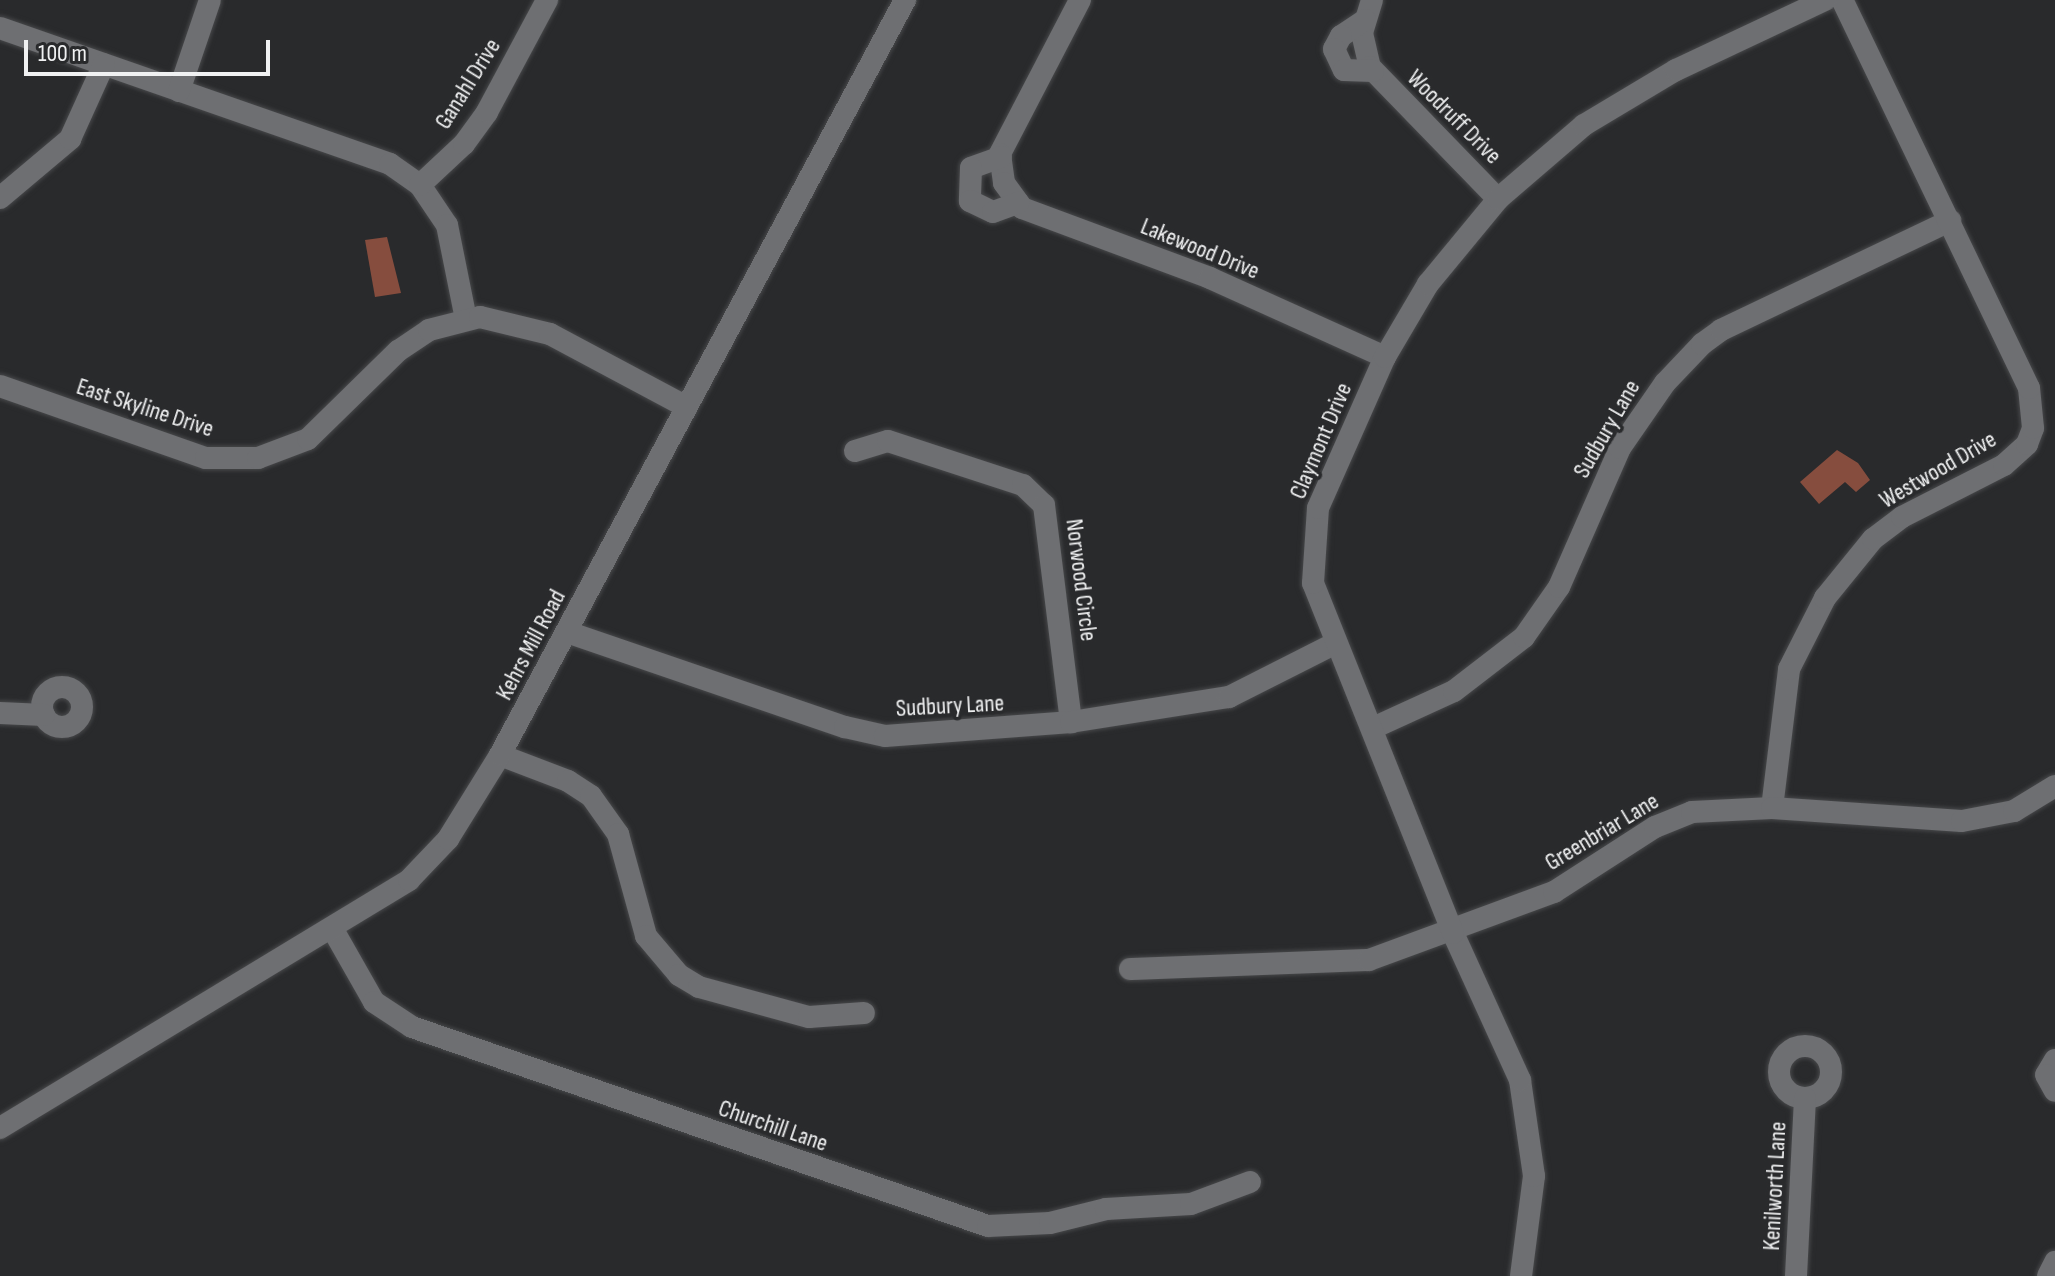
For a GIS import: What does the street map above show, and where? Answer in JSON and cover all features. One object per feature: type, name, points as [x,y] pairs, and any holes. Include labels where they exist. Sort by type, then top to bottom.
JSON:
[{"type":"street","points":[[179,91],[210,0]]},
{"type":"street","name":"Ganahl Drive","points":[[420,185],[464,144],[487,112],[547,0]]},
{"type":"street","name":"Kehrs Mill Road","points":[[0,1128],[409,880],[463,820],[905,0]]},
{"type":"street","points":[[1001,157],[971,168],[970,201],[993,212],[1018,203],[1004,183],[1001,157],[1080,0]]},
{"type":"street","name":"Claymont Drive","points":[[1521,1276],[1533,1203],[1528,1112],[1508,1046],[1453,933],[1313,583],[1313,532],[1385,357],[1428,284],[1498,199],[1546,154],[1597,117],[1676,70],[1825,0]]},
{"type":"street","name":"Westwood Drive","points":[[1772,808],[1789,669],[1833,586],[1873,539],[1902,517],[2004,465],[2027,444],[2033,428],[2029,388],[1842,0]]},
{"type":"street","name":"Woodruff Drive","points":[[1368,10],[1341,36],[1334,49],[1344,70],[1373,71]]},
{"type":"street","name":"Woodruff Drive","points":[[1368,10],[1362,33],[1373,71],[1498,199]]},
{"type":"street","points":[[0,28],[390,164],[420,185],[447,225],[466,319]]},
{"type":"street","points":[[0,198],[70,139],[104,64]]},
{"type":"street","name":"Lakewood Drive","points":[[1018,203],[1210,278],[1385,357]]},
{"type":"street","name":"Sudbury Lane","points":[[1373,728],[1454,691],[1524,637],[1559,587],[1620,448],[1665,383],[1702,344],[1950,221]]},
{"type":"street","name":"East Skyline Drive","points":[[0,386],[206,458],[258,458],[308,439],[398,351],[429,330],[466,319],[499,318],[550,334],[687,407]]},
{"type":"street","name":"Norwood Circle","points":[[855,451],[888,441],[1023,485],[1044,505],[1053,542],[1071,722]]},
{"type":"street","name":"Sudbury Lane","points":[[567,632],[885,736],[1071,722],[1229,697],[1336,643]]},
{"type":"street","points":[[0,713],[44,715]]},
{"type":"street","points":[[500,755],[568,781],[591,796],[618,834],[646,936],[679,975],[699,987],[809,1017],[864,1013]]},
{"type":"street","name":"Greenbriar Lane","points":[[1130,969],[1369,960],[1453,933],[1577,881],[1672,818],[1692,812],[1772,808],[1962,821],[2014,811],[2055,786]]},
{"type":"street","name":"Churchill Lane","points":[[332,928],[374,1002],[412,1027],[988,1226],[1003,1229],[1106,1209],[1191,1204],[1250,1182]]},
{"type":"street","points":[[2055,1060],[2046,1075],[2055,1091]]},
{"type":"street","name":"Kenilworth Lane","points":[[1796,1276],[1805,1098]]},
{"type":"street","points":[[2048,1276],[2055,1262]]},
{"type":"building","points":[[387,237],[401,293],[375,297],[365,240]]},
{"type":"building","points":[[1837,450],[1858,463],[1870,480],[1856,492],[1845,482],[1819,504],[1800,482]]}]
